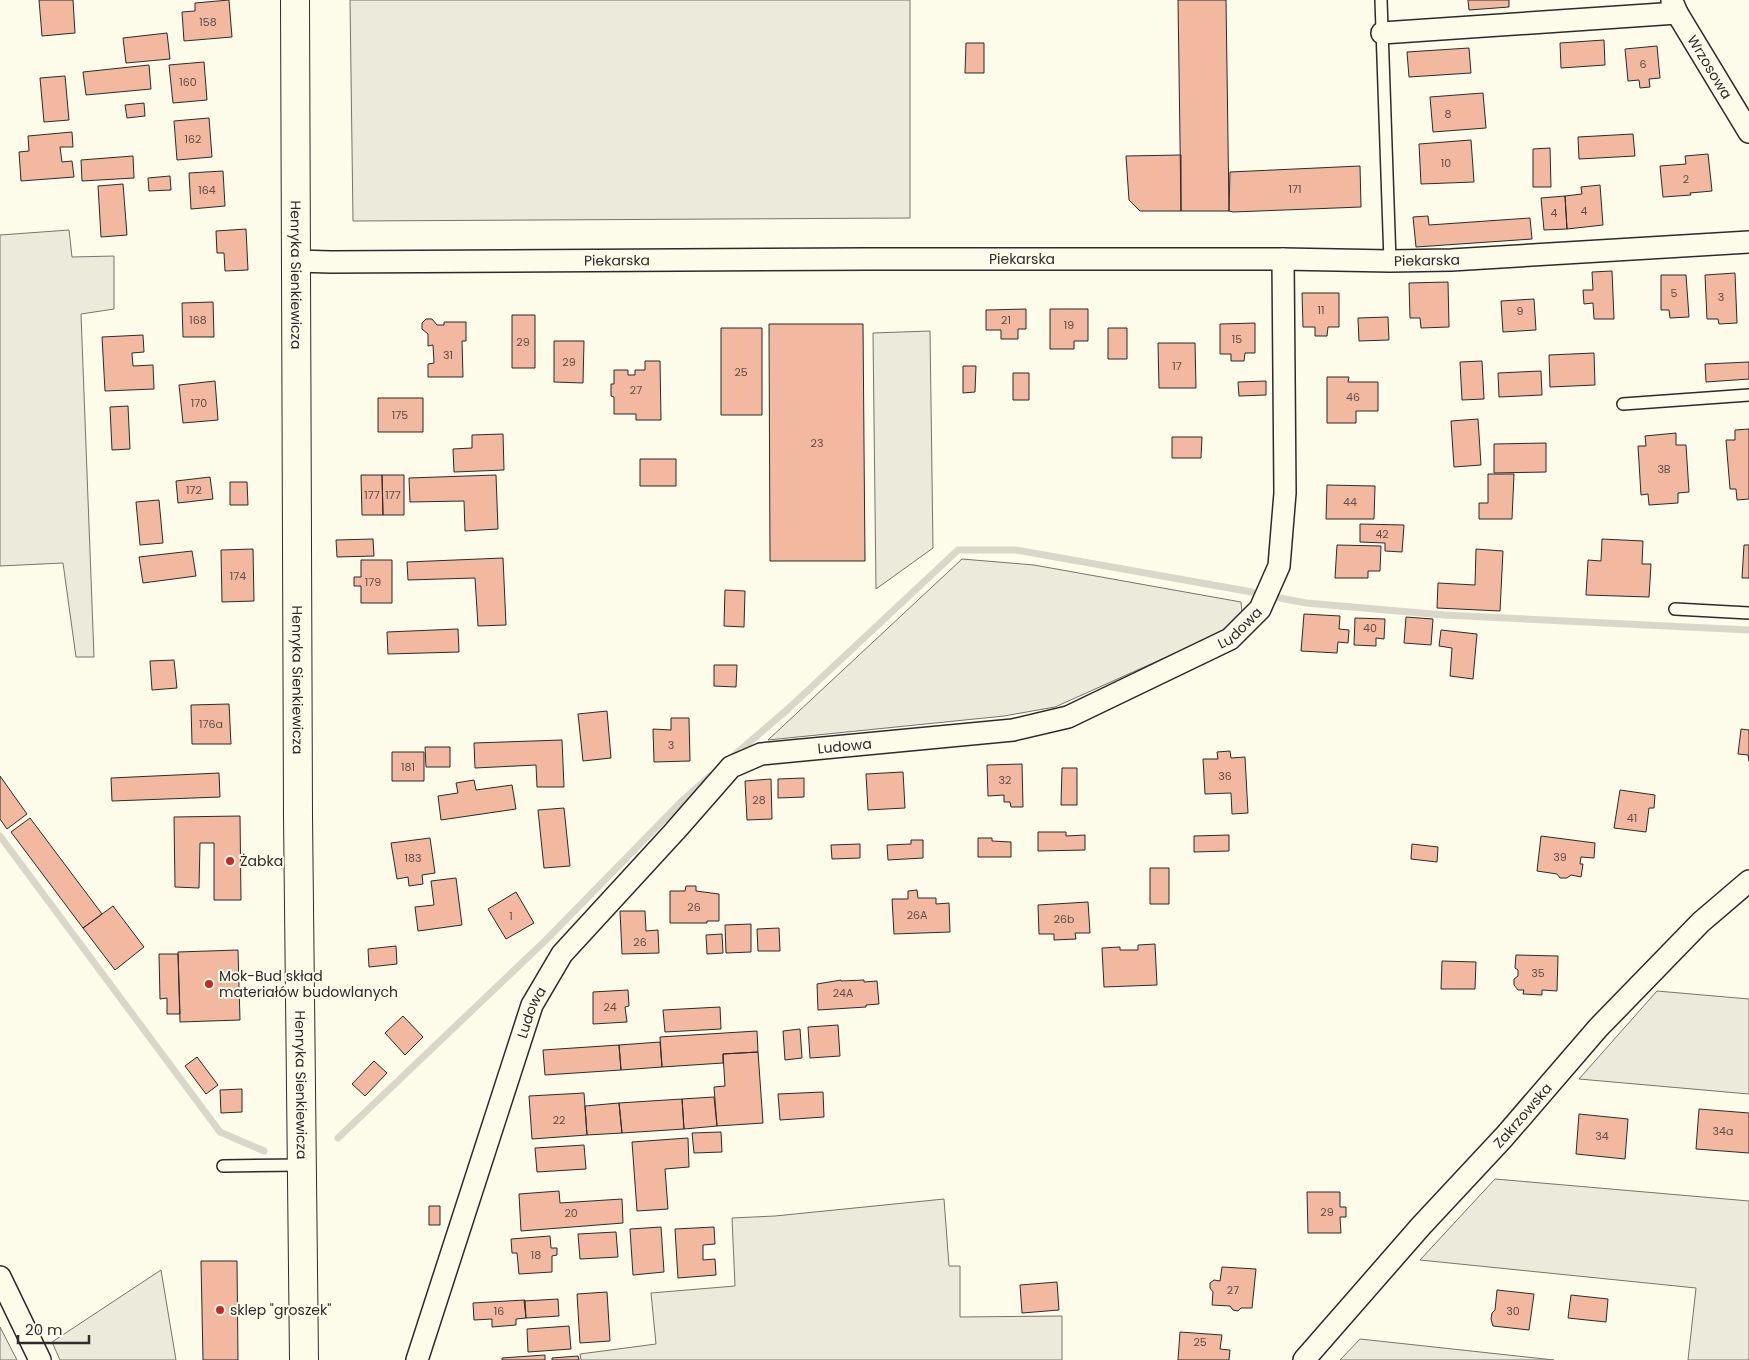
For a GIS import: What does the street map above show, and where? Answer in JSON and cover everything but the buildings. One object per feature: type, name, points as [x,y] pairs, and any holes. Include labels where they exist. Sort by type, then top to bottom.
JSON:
[{"type":"main road","name":"Henryka Sienkiewicza","points":[[295,0],[298,815],[304,1360]]},
{"type":"street","points":[[1382,33],[1674,6]]},
{"type":"street","name":"Wrzosowa","points":[[1674,6],[1749,132]]},
{"type":"street","name":"Piekarska","points":[[296,261],[859,259],[1283,259],[1390,261],[1451,260],[1749,242]]},
{"type":"street","name":"Ludowa","points":[[417,1360],[532,1005],[562,954],[731,767],[761,754],[1013,730],[1068,716],[1230,639],[1260,609],[1279,566],[1285,493],[1283,259]]},
{"type":"street","name":"Zakrzowska","points":[[1304,1360],[1598,1028],[1701,922],[1749,881]]},
{"type":"street","points":[[0,1277],[40,1360]]},
{"type":"lane","points":[[1382,0],[1390,261]]},
{"type":"lane","points":[[1623,404],[1749,395]]},
{"type":"lane","points":[[1675,608],[1749,613]]},
{"type":"lane","points":[[223,1166],[302,1165]]},
{"type":"shaded area","points":[[350,0],[910,0],[910,218],[353,221]]},
{"type":"shaded area","points":[[69,230],[72,257],[114,256],[114,309],[81,314],[94,657],[76,657],[63,563],[0,566],[0,235]]},
{"type":"shaded area","points":[[930,331],[933,548],[876,589],[873,333]]},
{"type":"shaded area","points":[[962,559],[1034,565],[1241,602],[1242,612],[1220,633],[1055,707],[1004,716],[768,740]]},
{"type":"shaded area","points":[[1657,991],[1749,999],[1749,1094],[1579,1079]]},
{"type":"shaded area","points":[[1495,1179],[1749,1201],[1749,1360],[1688,1360],[1696,1288],[1420,1260]]},
{"type":"shaded area","points":[[944,1199],[949,1266],[960,1266],[960,1317],[1062,1316],[1062,1360],[581,1360],[580,1354],[656,1344],[651,1293],[735,1286],[732,1218],[775,1216]]},
{"type":"shaded area","points":[[161,1270],[176,1360],[60,1360],[52,1342]]},
{"type":"shaded area","points":[[0,1327],[17,1360],[0,1360]]},
{"type":"shaded area","points":[[1360,1339],[1554,1360],[1340,1360]]},
{"type":"waterway","points":[[731,758],[788,709],[958,550],[1016,550],[1252,592]]},
{"type":"waterway","points":[[1280,598],[1306,603],[1444,615],[1749,630]]},
{"type":"waterway","points":[[338,1138],[546,940],[683,800],[710,776]]},
{"type":"waterway","points":[[0,836],[220,1132],[264,1151]]},
{"type":"place","name":"Żabka","points":[[230,861]]},
{"type":"place","name":"Mok-Bud skład materiałów budowlanych","points":[[209,984]]},
{"type":"place","name":"sklep \"groszek\"","points":[[220,1310]]}]
